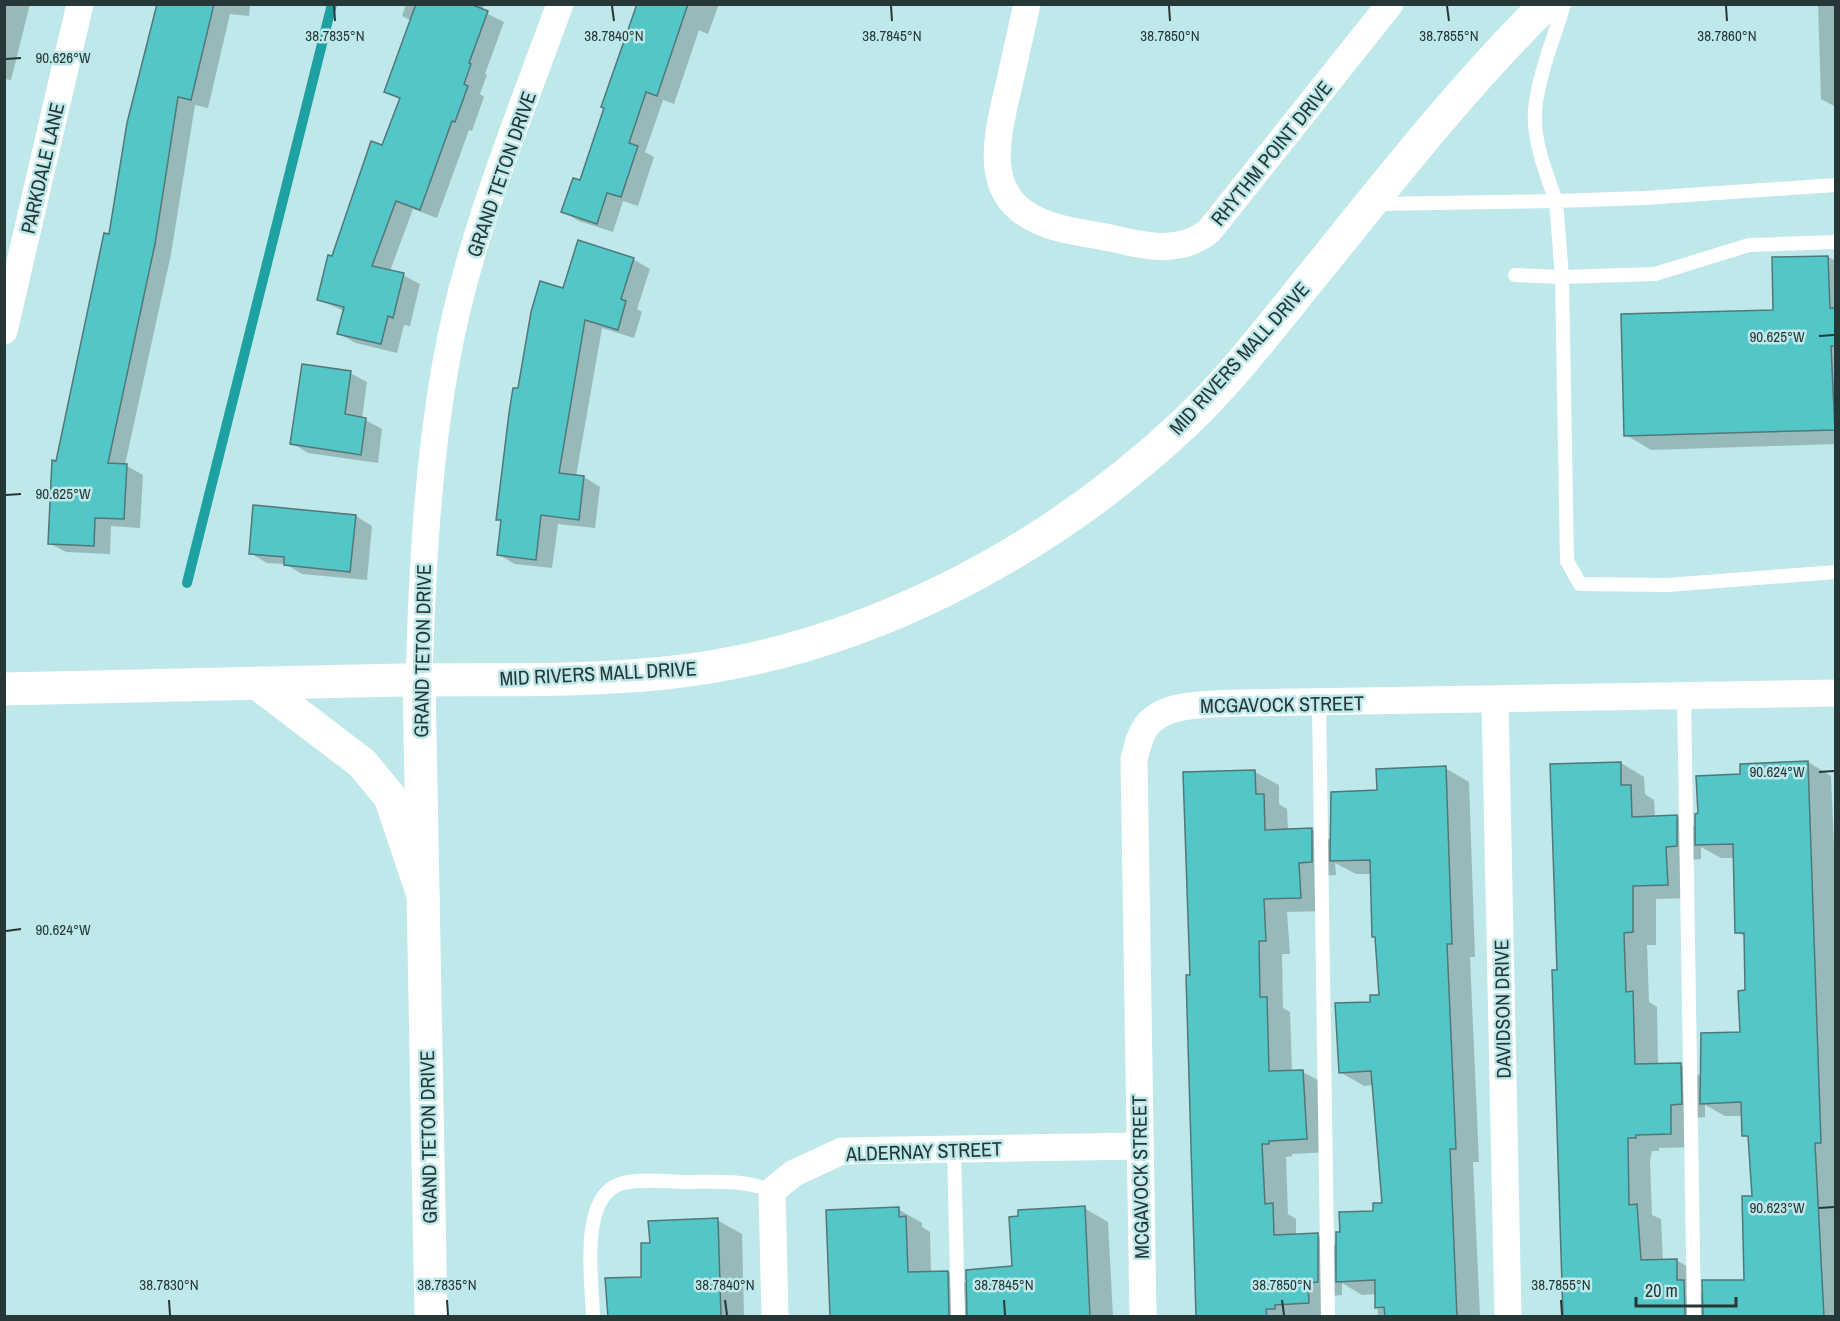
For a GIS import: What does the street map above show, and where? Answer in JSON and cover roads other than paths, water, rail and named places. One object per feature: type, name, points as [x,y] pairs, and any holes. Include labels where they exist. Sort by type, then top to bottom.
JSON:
[{"type":"main road","name":"MID RIVERS MALL DRIVE","points":[[4,689],[542,679],[664,673],[726,664],[796,647],[871,623],[968,579],[1018,550],[1122,479],[1189,419],[1272,325],[1478,75],[1546,4]]},
{"type":"main road","name":"GRAND TETON DRIVE","points":[[419,680],[431,1317]]},
{"type":"main road","points":[[257,683],[362,763],[390,797],[423,895]]},
{"type":"street","name":"PARKDALE LANE","points":[[4,331],[80,4]]},
{"type":"street","name":"GRAND TETON DRIVE","points":[[419,680],[432,452],[445,366],[465,282],[505,155],[560,4]]},
{"type":"street","name":"RHYTHM POINT DRIVE","points":[[1027,4],[997,140],[997,163],[1001,184],[1015,204],[1039,221],[1160,248],[1192,242],[1209,231],[1390,4]]},
{"type":"street","name":"MCGAVOCK STREET","points":[[1143,1317],[1134,759],[1139,741],[1148,723],[1167,712],[1192,705],[1496,701],[1684,694],[1836,693]]},
{"type":"street","name":"DAVIDSON DRIVE","points":[[1496,701],[1508,1317]]},
{"type":"street","name":"ALDERNAY STREET","points":[[772,1191],[794,1173],[842,1151],[1140,1146]]},
{"type":"street","points":[[772,1191],[775,1317]]},
{"type":"lane","points":[[1564,4],[1542,76],[1535,113],[1541,158],[1556,201],[1563,277],[1567,561],[1580,584],[1668,585],[1836,572]]},
{"type":"lane","points":[[1371,204],[1644,198],[1836,185]]},
{"type":"lane","points":[[1515,275],[1563,277],[1655,274],[1749,245],[1836,242]]},
{"type":"lane","points":[[1684,694],[1694,1317]]},
{"type":"lane","points":[[1319,703],[1328,1317]]},
{"type":"lane","points":[[954,1149],[958,1317]]},
{"type":"lane","points":[[592,1317],[591,1223],[601,1199],[621,1183],[648,1181],[753,1183],[772,1191]]},
{"type":"waterway","points":[[187,583],[332,4]]}]
